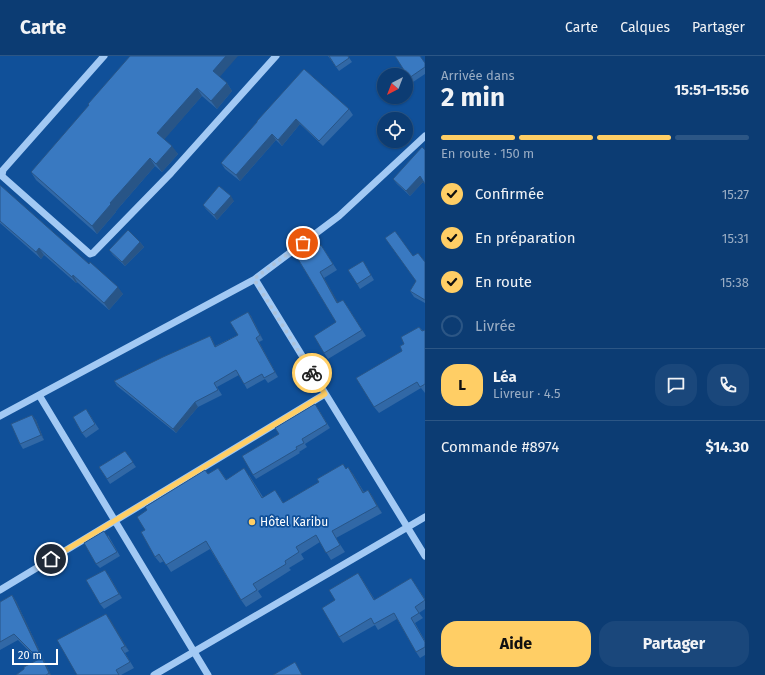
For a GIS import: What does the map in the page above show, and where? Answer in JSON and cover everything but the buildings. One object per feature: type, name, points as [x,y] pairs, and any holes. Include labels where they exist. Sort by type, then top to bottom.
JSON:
[{"type":"street","points":[[104,56],[2,172],[3,177],[90,254],[93,253],[171,173],[276,56]]},
{"type":"street","points":[[0,416],[254,279],[339,216],[425,136]]},
{"type":"street","points":[[254,279],[425,556]]},
{"type":"street","points":[[0,590],[325,394]]},
{"type":"street","points":[[39,395],[208,675]]},
{"type":"street","points":[[154,675],[425,517]]},
{"type":"way so far","points":[[303,243],[254,279],[312,373]]},
{"type":"place","name":"Hôtel Karibu","points":[[252,522]]},
{"type":"route","points":[[51,559],[325,394],[312,373]]}]
